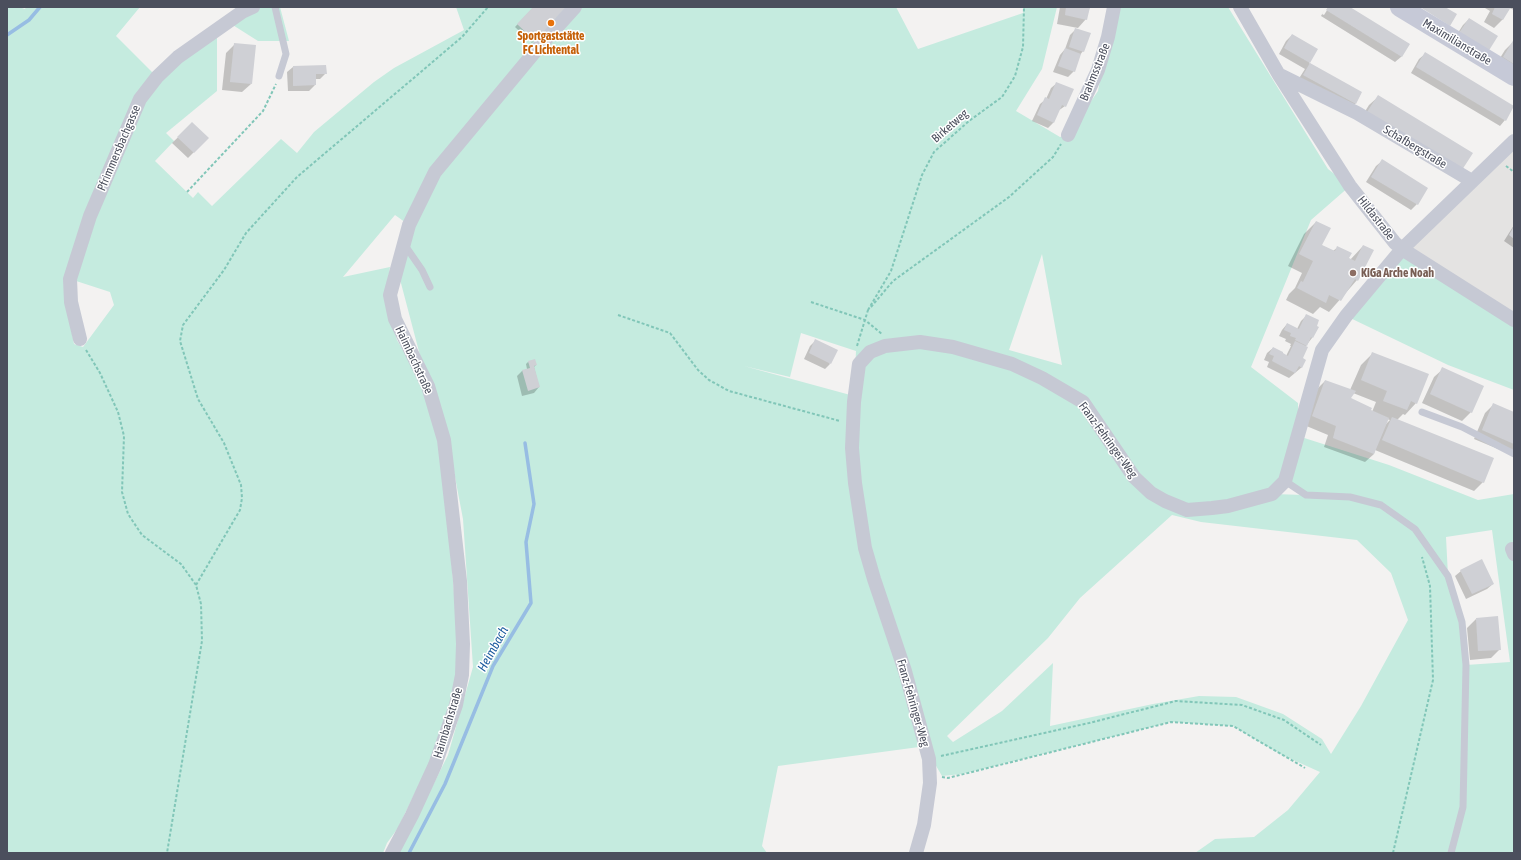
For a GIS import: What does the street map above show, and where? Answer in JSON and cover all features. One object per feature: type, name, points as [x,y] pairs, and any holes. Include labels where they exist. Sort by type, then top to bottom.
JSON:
[{"type":"main road","name":"Maximilianstraße","points":[[1400,7],[1514,76]]},
{"type":"street","name":"Pfrimmersbachgasse","points":[[80,339],[71,302],[70,279],[90,216],[140,99],[157,77],[178,57],[237,16],[253,7]]},
{"type":"street","name":"Haimbachstraße","points":[[392,853],[435,765],[456,705],[462,674],[463,644],[460,581],[444,440],[428,386],[395,319],[390,295],[409,225],[435,172],[538,48],[575,7]]},
{"type":"street","name":"Brahmsstraße","points":[[1068,135],[1098,70],[1108,37],[1114,7]]},
{"type":"street","name":"Hildastraße","points":[[1240,7],[1279,75],[1350,186],[1395,243],[1402,249],[1514,320]]},
{"type":"street","name":"Schafbergstraße","points":[[1279,75],[1357,113],[1472,181]]},
{"type":"street","points":[[1285,481],[1322,350],[1346,316],[1402,249],[1514,141]]},
{"type":"street","name":"Franz-Fehringer-Weg","points":[[916,853],[924,825],[930,783],[929,759],[905,672],[865,548],[855,483],[852,448],[854,402],[859,364],[870,352],[885,346],[920,342],[953,347],[1012,364],[1042,378],[1083,402],[1134,477],[1151,493],[1165,501],[1187,510],[1228,506],[1272,494],[1285,481]]},
{"type":"lane","points":[[275,7],[286,54],[279,76]]},
{"type":"lane","points":[[404,244],[422,270],[430,288]]},
{"type":"lane","points":[[1422,412],[1462,427],[1514,454]]},
{"type":"lane","points":[[1285,481],[1306,494],[1350,497],[1381,505],[1415,529],[1448,576],[1462,622],[1466,665],[1463,807],[1451,853]]},
{"type":"path","points":[[196,585],[240,510],[242,498],[240,485],[224,443],[198,399],[180,341],[183,325],[224,270],[246,233],[297,177],[462,37],[488,7]]},
{"type":"path","name":"Birketweg","points":[[868,310],[891,271],[922,175],[934,152],[969,121],[1002,97],[1015,76],[1023,47],[1024,7]]},
{"type":"path","points":[[187,192],[263,111],[279,76]]},
{"type":"path","points":[[859,364],[856,350],[868,310],[893,282],[1014,192],[1053,157],[1068,135]]},
{"type":"path","points":[[811,302],[865,320],[896,345]]},
{"type":"path","points":[[618,315],[670,333],[698,370],[709,380],[729,391],[853,424]]},
{"type":"path","points":[[80,339],[100,373],[118,412],[124,436],[122,492],[128,514],[142,535],[181,564],[196,585],[201,604],[202,641],[167,853]]},
{"type":"path","points":[[1393,853],[1433,680],[1430,586],[1415,529]]},
{"type":"path","points":[[1305,768],[1233,726],[1170,722],[948,778],[937,777],[929,759],[1089,723],[1176,701],[1242,704],[1284,720],[1321,745]]},
{"type":"shaded area","points":[[1514,141],[1514,320],[1402,249]]},
{"type":"green space","points":[[7,7],[19,7],[25,9],[26,7],[140,7],[116,36],[157,77],[217,30],[217,91],[166,133],[174,141],[155,161],[193,198],[198,192],[212,206],[281,139],[297,153],[314,132],[374,82],[394,68],[464,30],[456,7],[896,7],[918,49],[1023,13],[1024,7],[1057,7],[1042,69],[1016,111],[1060,137],[1068,135],[1098,91],[1114,7],[1228,7],[1328,169],[1350,186],[1311,220],[1251,367],[1298,403],[1298,436],[1389,465],[1478,500],[1514,494],[1514,853],[1195,853],[1215,839],[1254,837],[1288,810],[1320,772],[1280,754],[1233,726],[1171,722],[962,774],[942,776],[935,764],[855,528],[915,720],[919,747],[778,766],[762,846],[767,853],[399,853],[448,755],[473,667],[463,519],[446,430],[422,363],[397,268],[409,225],[395,215],[343,277],[390,267],[385,300],[397,340],[430,396],[442,445],[460,667],[451,718],[398,828],[387,843],[383,853],[7,853]],"holes":[[[1042,254],[1062,365],[1009,350]],[[70,279],[110,292],[114,305],[83,347],[74,344],[69,317]],[[801,333],[856,351],[854,396],[744,366],[790,377]],[[1285,481],[1305,495],[1272,494]],[[1172,515],[1201,522],[1357,540],[1391,573],[1408,620],[1361,706],[1331,754],[1322,739],[1283,714],[1236,697],[1199,696],[1153,704],[1050,726],[1053,663],[1002,711],[953,742],[947,736],[1048,638],[1080,598]],[[1492,530],[1510,662],[1466,665],[1462,622],[1448,576],[1446,537]]]},
{"type":"green space","points":[[253,7],[280,7],[289,41],[258,41],[228,22]]},
{"type":"green space","points":[[1402,249],[1514,320],[1514,390],[1448,365],[1346,316]]},
{"type":"building","points":[[533,7],[566,7],[535,41],[517,24]]},
{"type":"building","points":[[1066,7],[1090,7],[1087,20],[1065,15]]},
{"type":"building","points":[[1328,7],[1350,7],[1410,44],[1402,57],[1326,10]]},
{"type":"building","points":[[1420,7],[1445,7],[1457,14],[1450,26]]},
{"type":"building","points":[[1495,7],[1511,7],[1503,20],[1492,14]]},
{"type":"building","points":[[1469,18],[1498,36],[1488,52],[1459,33]]},
{"type":"building","points":[[1075,28],[1091,33],[1084,52],[1069,47]]},
{"type":"building","points":[[1292,34],[1318,49],[1310,63],[1284,48]]},
{"type":"building","points":[[1514,39],[1514,64],[1503,57]]},
{"type":"building","points":[[234,43],[256,45],[252,84],[230,82]]},
{"type":"building","points":[[1065,48],[1081,54],[1075,72],[1058,66]]},
{"type":"building","points":[[1425,52],[1514,106],[1506,121],[1416,67]]},
{"type":"building","points":[[1310,63],[1362,92],[1356,104],[1303,75]]},
{"type":"building","points":[[326,65],[327,74],[316,74],[316,85],[293,86],[293,66]]},
{"type":"building","points":[[1056,82],[1074,89],[1066,107],[1062,105],[1054,123],[1037,115],[1045,97],[1049,99]]},
{"type":"building","points":[[1378,95],[1473,153],[1462,170],[1367,112]]},
{"type":"building","points":[[192,122],[209,138],[194,153],[177,137]]},
{"type":"building","points":[[1382,159],[1428,188],[1418,205],[1371,177]]},
{"type":"building","points":[[1316,221],[1331,228],[1322,245],[1335,251],[1337,246],[1352,253],[1349,258],[1355,261],[1363,245],[1374,250],[1358,281],[1355,279],[1341,301],[1329,295],[1326,303],[1297,288],[1301,281],[1303,282],[1313,261],[1299,254]]},
{"type":"building","points":[[1514,226],[1514,239],[1509,235]]},
{"type":"building","points":[[1306,314],[1319,320],[1317,326],[1319,327],[1313,338],[1311,337],[1307,346],[1295,340],[1296,338],[1290,336],[1291,333],[1284,330],[1287,323],[1299,329]]},
{"type":"building","points":[[815,339],[838,350],[831,364],[809,353]]},
{"type":"building","points":[[1295,341],[1308,347],[1303,358],[1306,360],[1302,368],[1299,366],[1295,373],[1272,361],[1274,356],[1269,354],[1273,347],[1288,356]]},
{"type":"building","points":[[1372,352],[1429,374],[1417,404],[1411,401],[1407,410],[1383,401],[1387,391],[1361,380]]},
{"type":"building","points":[[535,359],[537,365],[534,366],[540,387],[528,391],[522,370],[530,368],[528,361]]},
{"type":"building","points":[[1442,367],[1484,386],[1472,413],[1430,394]]},
{"type":"building","points":[[1325,380],[1356,391],[1351,398],[1372,408],[1371,410],[1389,418],[1374,454],[1333,438],[1336,426],[1312,416]]},
{"type":"building","points":[[1493,403],[1514,412],[1514,444],[1482,430]]},
{"type":"building","points":[[1392,417],[1494,458],[1484,483],[1382,440]]},
{"type":"building","points":[[1482,559],[1494,584],[1472,594],[1460,570]]},
{"type":"building","points":[[1498,616],[1501,650],[1478,651],[1476,618]]},
{"type":"waterway","points":[[7,35],[29,20],[40,7]]},
{"type":"waterway","name":"Heimbach","points":[[409,853],[445,784],[493,666],[531,603],[526,542],[534,504],[525,443]]},
{"type":"place","name":"Sportgaststätte FC Lichtental","points":[[551,23]]},
{"type":"place","name":"KiGa Arche Noah","points":[[1353,273]]}]
